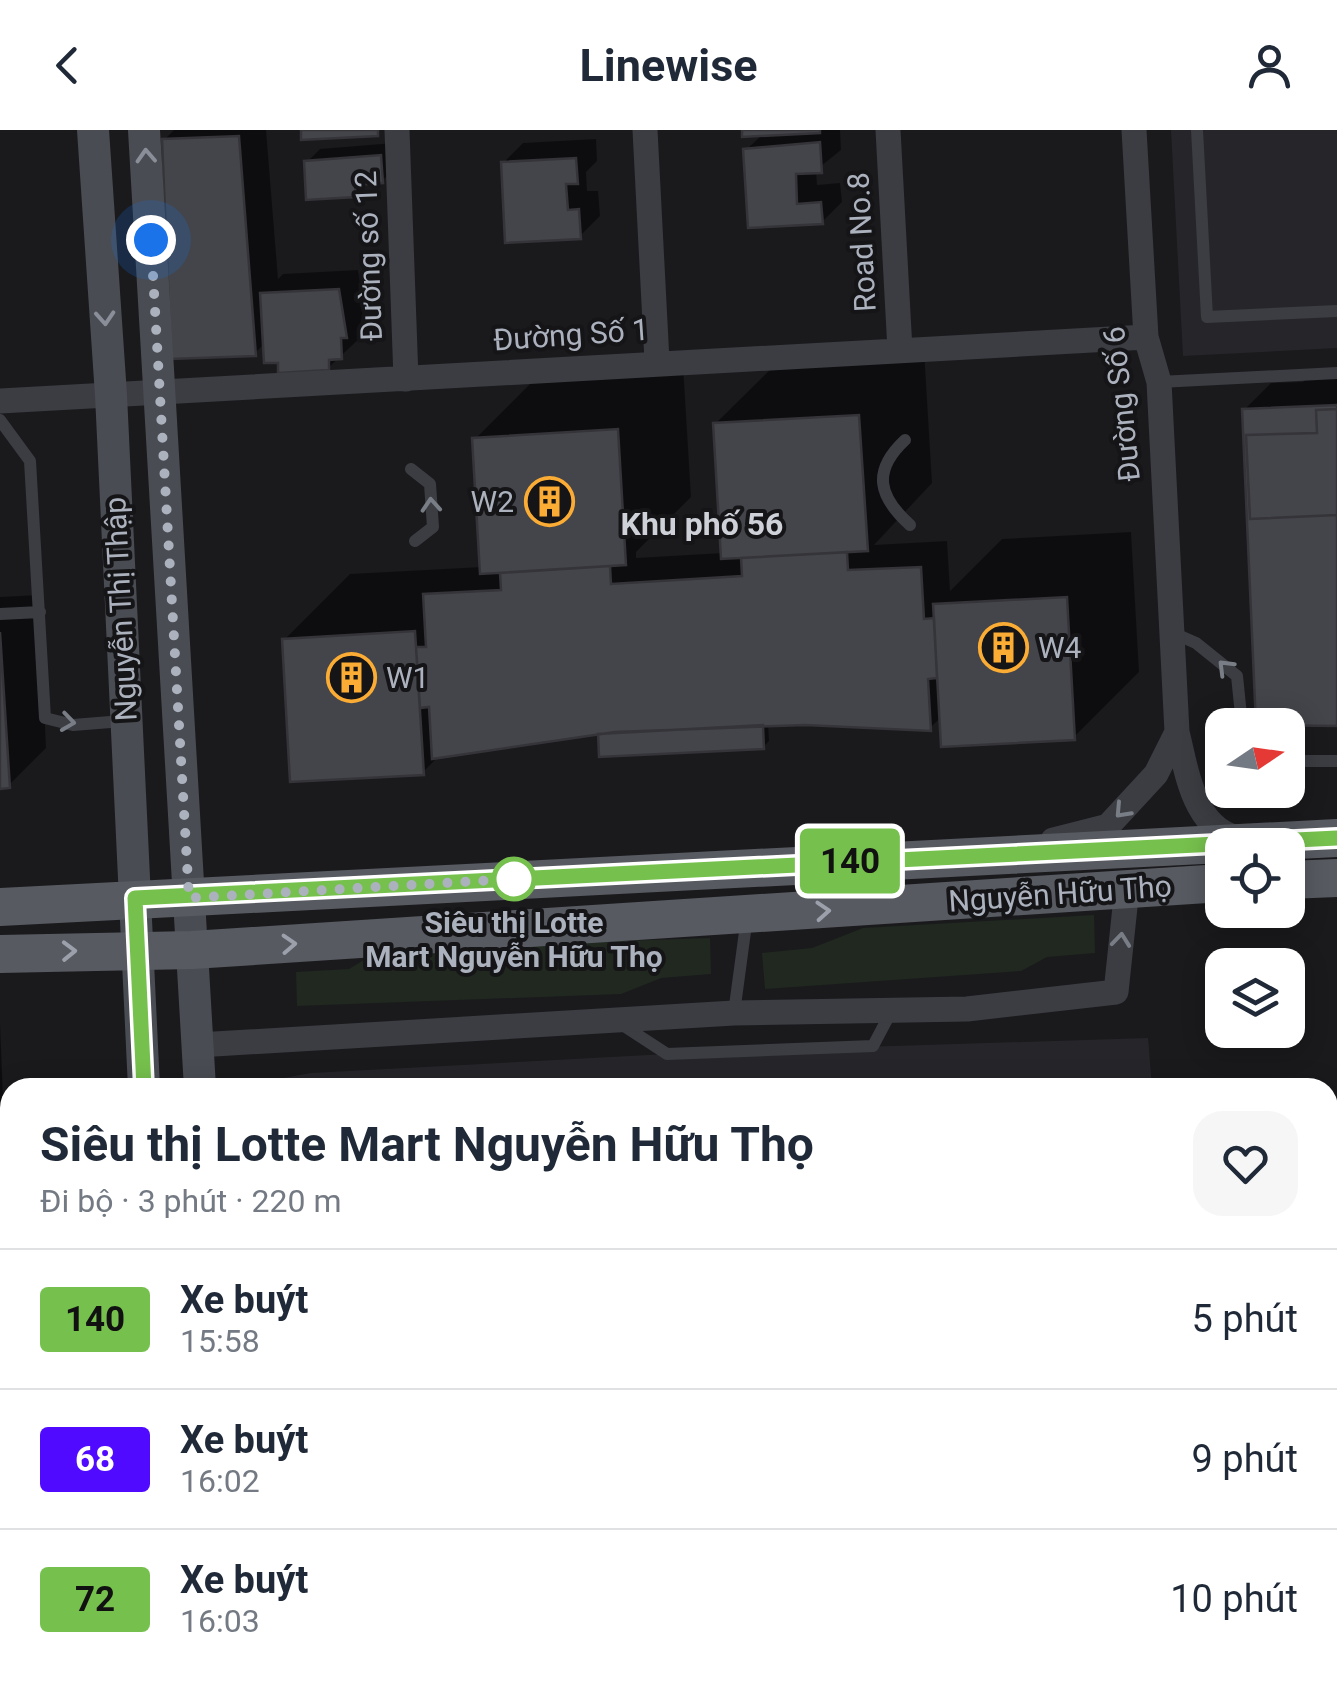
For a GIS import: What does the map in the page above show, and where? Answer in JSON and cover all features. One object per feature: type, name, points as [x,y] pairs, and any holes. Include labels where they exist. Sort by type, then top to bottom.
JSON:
[{"type":"main road","name":"Nguyễn Thị Thập","points":[[93,130],[111,395],[144,1078]]},
{"type":"main road","points":[[144,130],[160,394]]},
{"type":"main road","name":"Nguyễn Thị Thập","points":[[160,394],[200,1078]]},
{"type":"main road","points":[[1305,840],[1337,838]]},
{"type":"main road","points":[[133,842],[186,841]]},
{"type":"main road","points":[[0,907],[1205,844]]},
{"type":"main road","points":[[1305,879],[1337,878]]},
{"type":"main road","name":"Nguyễn Hữu Thọ","points":[[0,954],[192,950],[747,917],[1205,884]]},
{"type":"main road","points":[[141,1026],[198,1035]]},
{"type":"street","name":"Đường số 12","points":[[396,130],[406,379]]},
{"type":"street","points":[[645,130],[657,361]]},
{"type":"street","name":"Road No.8","points":[[888,130],[900,350]]},
{"type":"street","name":"Đường Số 6","points":[[1134,130],[1146,337],[1159,382],[1177,732],[1190,786],[1209,824],[1217,828]]},
{"type":"street","name":"Đường Số 1","points":[[0,401],[657,361],[1146,337]]},
{"type":"street","points":[[1003,852],[1108,826],[1156,774],[1177,732]]},
{"type":"street","points":[[198,1035],[734,1013],[968,1008],[1116,992],[1126,888]]},
{"type":"lane","points":[[1197,130],[1207,317],[1337,311]]},
{"type":"lane","points":[[1159,382],[1337,373]]},
{"type":"lane","points":[[0,420],[30,461],[45,718],[73,726],[127,720]]},
{"type":"lane","points":[[905,440],[890,454],[882,479],[888,506],[910,524]]},
{"type":"lane","points":[[412,469],[430,484],[432,527],[415,540]]},
{"type":"lane","points":[[0,614],[40,612]]},
{"type":"lane","points":[[1172,632],[1196,643],[1236,676],[1240,708]]},
{"type":"lane","points":[[1305,761],[1337,760]]},
{"type":"lane","points":[[734,1013],[747,917]]},
{"type":"lane","points":[[615,1020],[667,1054],[873,1046],[891,1010]]},
{"type":"shaded area","points":[[1171,130],[1337,130],[1337,348],[1183,356]]},
{"type":"shaded area","points":[[1094,915],[1095,953],[1047,957],[1021,971],[765,989],[762,953],[812,948],[863,928]]},
{"type":"shaded area","points":[[710,938],[711,974],[661,978],[621,994],[297,1006],[296,972],[349,969],[382,949]]},
{"type":"shaded area","points":[[1148,1038],[1151,1078],[284,1078],[311,1073],[705,1052]]},
{"type":"building","points":[[301,130],[378,130],[378,136],[301,140]]},
{"type":"building","points":[[742,130],[820,130],[820,133],[742,137]]},
{"type":"building","points":[[239,136],[256,356],[171,359],[162,139]]},
{"type":"building","points":[[820,142],[822,173],[796,174],[797,204],[821,202],[823,224],[748,228],[743,149]]},
{"type":"building","points":[[381,155],[383,183],[355,185],[356,197],[306,200],[304,161]]},
{"type":"building","points":[[576,158],[578,184],[566,184],[568,210],[579,209],[581,239],[505,243],[501,162]]},
{"type":"building","points":[[339,289],[347,338],[341,338],[342,359],[329,360],[329,370],[278,373],[278,363],[264,363],[260,293]]},
{"type":"building","points":[[1337,405],[1337,726],[1305,726],[1305,708],[1255,708],[1242,409]]},
{"type":"building","points":[[1337,409],[1337,515],[1250,519],[1246,435],[1317,433],[1316,410]]},
{"type":"building","points":[[859,415],[868,551],[721,559],[713,423]]},
{"type":"building","name":"W2","points":[[618,429],[626,565],[480,574],[472,438]]},
{"type":"building","points":[[847,552],[848,570],[921,567],[924,619],[934,618],[937,678],[928,679],[931,731],[805,725],[615,732],[432,759],[429,707],[420,708],[416,647],[426,647],[423,594],[501,590],[500,573],[610,566],[611,584],[742,576],[741,558]]},
{"type":"building","name":"W4","points":[[1067,597],[1075,740],[941,747],[933,604]]},
{"type":"building","name":"W1","points":[[415,631],[424,775],[290,782],[282,639]]},
{"type":"building","points":[[0,632],[10,788],[0,789]]},
{"type":"building","points":[[763,725],[764,749],[599,757],[598,734]]},
{"type":"bus line","name":"140","points":[[144,1078],[135,898],[1337,838]]},
{"type":"place","name":"W2","points":[[549,502]]},
{"type":"place","name":"W4","points":[[1003,648]]},
{"type":"place","name":"W1","points":[[351,678]]},
{"type":"place","name":"Siêu thị Lotte Mart Nguyễn Hữu Thọ","points":[[514,879]]},
{"type":"district","name":"Khu phố 56","points":[[702,524]]},
{"type":"route","points":[[151,240],[189,898],[530,878],[514,879]]}]
